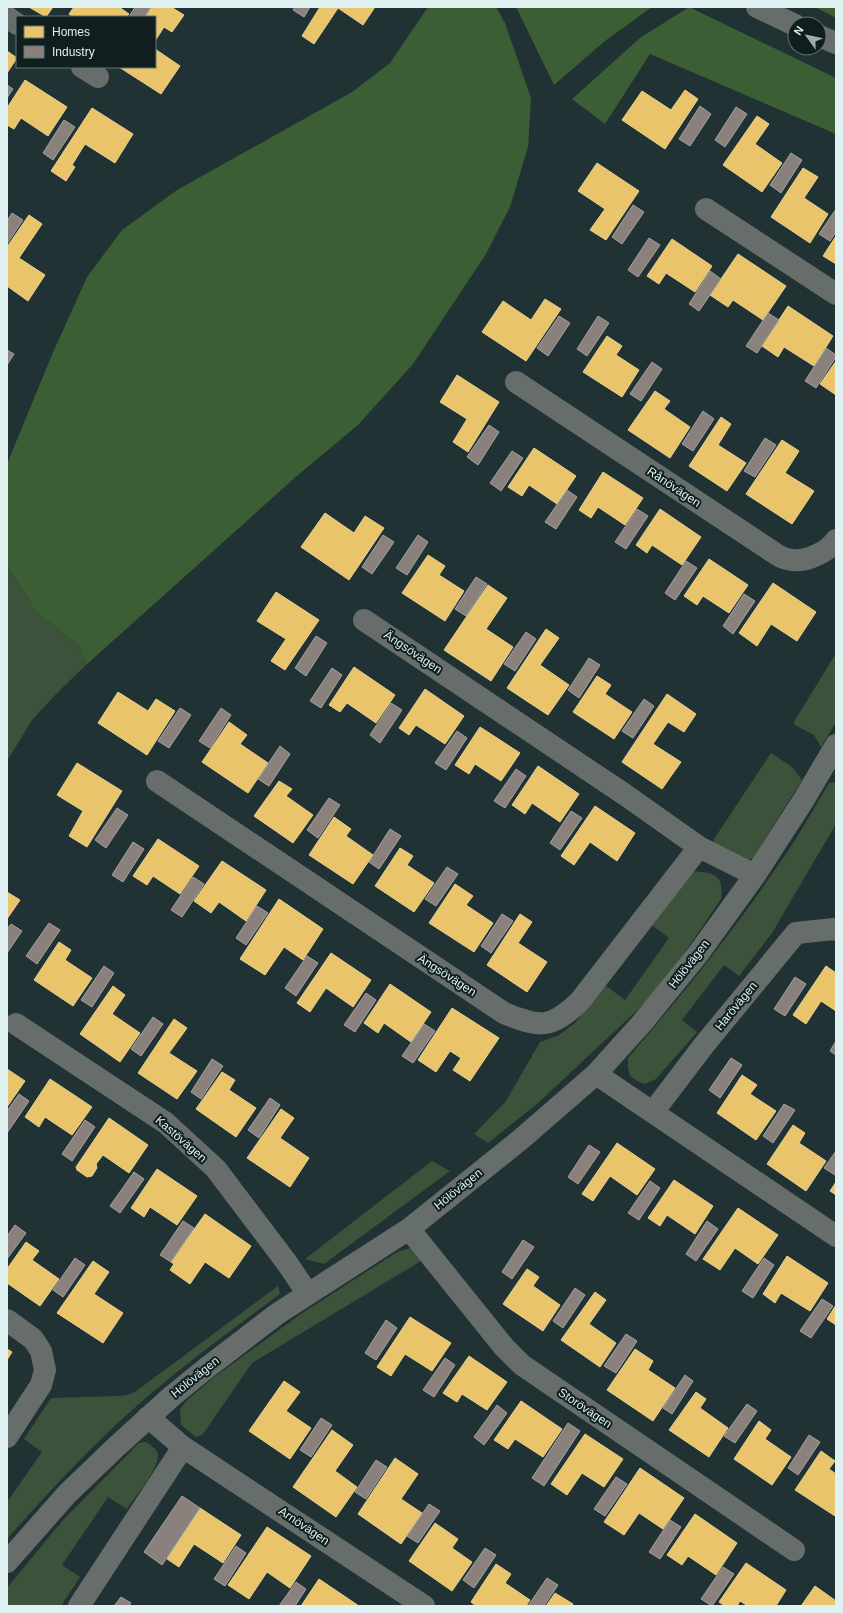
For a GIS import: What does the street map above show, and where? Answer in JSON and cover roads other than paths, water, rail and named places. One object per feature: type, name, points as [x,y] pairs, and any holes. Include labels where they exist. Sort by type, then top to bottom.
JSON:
[{"type":"street","points":[[757,7],[787,21]]},
{"type":"street","points":[[7,17],[16,23]]},
{"type":"street","points":[[706,209],[836,294]]},
{"type":"street","name":"Rånövägen","points":[[516,382],[787,560],[802,560],[826,550],[836,540]]},
{"type":"street","name":"Ängsövägen","points":[[364,620],[624,794],[699,847],[755,875]]},
{"type":"street","name":"Hölövägen","points":[[7,1562],[67,1494],[148,1417],[204,1370],[277,1314],[409,1229],[520,1140],[596,1074],[642,1023],[698,954],[755,875],[803,801],[836,745]]},
{"type":"street","name":"Ängsövägen","points":[[157,781],[404,948],[504,1013],[538,1024],[552,1022],[565,1015],[580,1001],[699,847]]},
{"type":"street","name":"Harövägen","points":[[653,1112],[704,1045],[796,933],[836,930]]},
{"type":"street","name":"Kastövägen","points":[[16,1024],[166,1123],[211,1164],[282,1257],[308,1294]]},
{"type":"street","points":[[596,1074],[836,1236]]},
{"type":"street","name":"Storövägen","points":[[409,1229],[504,1347],[522,1365],[794,1550]]},
{"type":"street","points":[[7,1320],[33,1339],[41,1351],[45,1370],[41,1385],[7,1437]]},
{"type":"street","name":"Arnövägen","points":[[148,1417],[184,1447],[424,1606]]},
{"type":"street","points":[[79,1606],[184,1447]]}]
